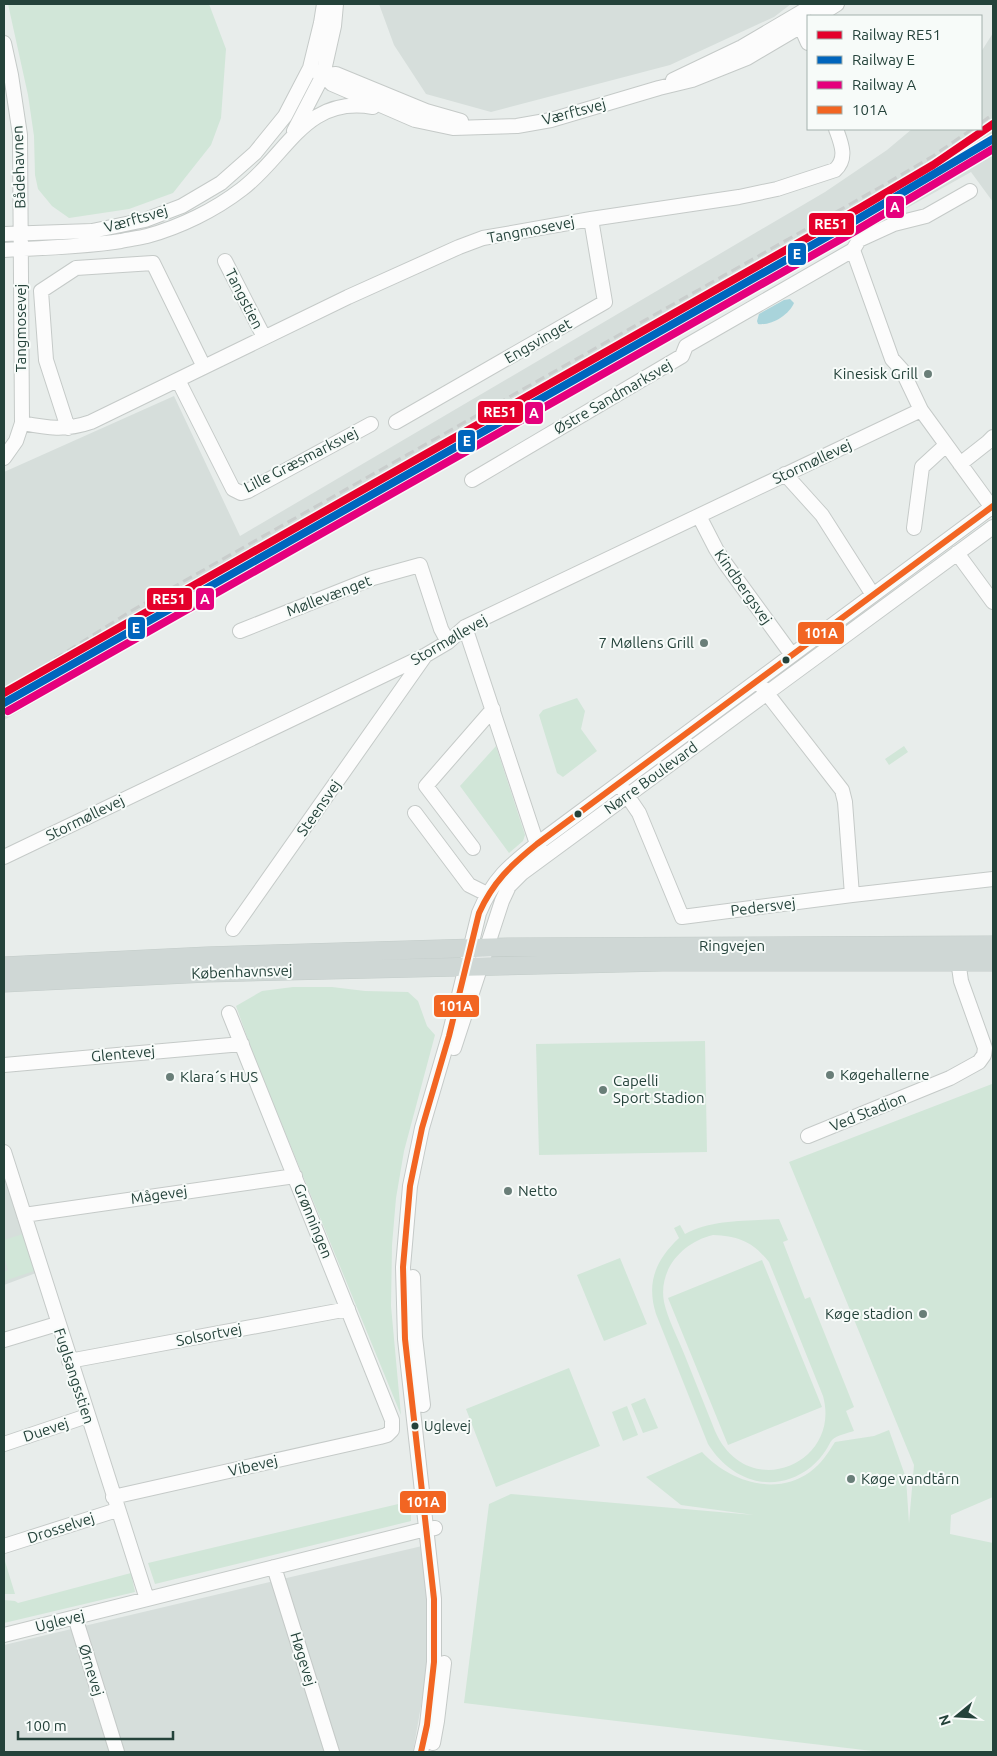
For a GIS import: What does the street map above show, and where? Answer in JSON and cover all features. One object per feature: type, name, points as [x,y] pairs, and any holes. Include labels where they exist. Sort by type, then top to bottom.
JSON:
[{"type":"main road","name":"Ringvejen","points":[[473,966],[957,954],[993,945]]},
{"type":"main road","name":"Ringvejen","points":[[479,947],[957,954],[993,962]]},
{"type":"main road","name":"Københavnsvej","points":[[4,966],[479,947]]},
{"type":"main road","name":"Københavnsvej","points":[[4,983],[207,973],[473,966]]},
{"type":"street","points":[[310,68],[324,4]]},
{"type":"street","points":[[323,75],[334,26],[336,4]]},
{"type":"street","name":"Værftsvej","points":[[807,15],[815,4]]},
{"type":"street","points":[[820,15],[836,4]]},
{"type":"street","points":[[802,22],[807,40]]},
{"type":"street","name":"Værftsvej","points":[[4,234],[92,231],[145,220],[182,206],[221,183],[255,153],[285,116],[310,68],[323,75],[332,84],[415,120],[453,128],[517,126],[551,120],[692,80],[747,58],[802,22]]},
{"type":"street","name":"Bådehavnen","points":[[4,42],[20,136],[21,234]]},
{"type":"street","name":"Værftsvej","points":[[323,75],[336,74],[426,111],[487,126]]},
{"type":"street","name":"Værftsvej","points":[[290,138],[323,75]]},
{"type":"street","name":"Værftsvej","points":[[4,250],[94,245],[147,236],[187,221],[243,189],[269,164],[290,138],[314,118],[334,107],[358,104],[391,110]]},
{"type":"street","name":"Tangmosevej","points":[[22,423],[46,428],[68,428],[91,422],[348,297],[482,238],[749,195],[777,189],[835,170],[843,156],[836,130]]},
{"type":"street","name":"Østre Sandmarksvej","points":[[472,480],[682,356],[686,346],[853,250],[859,240],[894,224],[926,216],[970,190]]},
{"type":"street","name":"Engsvinget","points":[[396,422],[605,302],[591,219]]},
{"type":"street","name":"Tangmosevej","points":[[4,458],[16,441],[22,423],[21,234]]},
{"type":"street","points":[[853,250],[892,358],[902,370],[921,410],[993,508]]},
{"type":"street","name":"Tangstien","points":[[225,261],[264,337]]},
{"type":"street","name":"Tangmosevej","points":[[68,428],[46,360],[41,291],[76,268],[153,264],[204,367]]},
{"type":"street","name":"Lille Græsmarksvej","points":[[178,380],[236,492],[248,491],[371,424]]},
{"type":"street","name":"Stormøllevej","points":[[4,857],[426,655],[448,642],[465,627],[921,410]]},
{"type":"street","points":[[960,464],[993,436]]},
{"type":"street","points":[[914,528],[922,467],[946,445]]},
{"type":"street","points":[[785,474],[822,515],[873,595]]},
{"type":"street","name":"Nørre Boulevard","points":[[479,947],[479,913],[487,894],[502,874],[537,844],[757,680],[993,508]]},
{"type":"street","name":"Kindbergsvej","points":[[699,516],[720,556],[792,655]]},
{"type":"street","name":"Nørre Boulevard","points":[[479,947],[509,886],[522,872],[993,527]]},
{"type":"street","points":[[957,554],[993,602]]},
{"type":"street","name":"Møllevænget","points":[[240,631],[373,578],[420,565],[441,629],[448,642]]},
{"type":"street","points":[[465,627],[537,844],[546,855]]},
{"type":"street","name":"Steensvej","points":[[234,928],[426,655]]},
{"type":"street","points":[[390,672],[404,686]]},
{"type":"street","points":[[757,680],[842,790],[845,802],[852,895]]},
{"type":"street","points":[[473,848],[426,786],[493,709]]},
{"type":"street","name":"Pedersvej","points":[[618,783],[642,821],[682,917],[993,879]]},
{"type":"street","points":[[415,813],[469,885],[487,894]]},
{"type":"street","points":[[422,1752],[428,1720],[434,1662],[434,1600],[432,1528],[415,1337],[412,1268],[417,1196],[430,1130],[479,947]]},
{"type":"street","name":"Ved Stadion","points":[[808,1136],[950,1078],[979,1062],[984,1055],[985,1048],[965,995],[957,954]]},
{"type":"street","name":"Grønningen","points":[[229,1013],[392,1420],[392,1430]]},
{"type":"street","name":"Glentevej","points":[[4,1065],[242,1044]]},
{"type":"street","name":"Fuglsangsstien","points":[[4,1152],[57,1324],[146,1599]]},
{"type":"street","name":"Mågevej","points":[[24,1215],[295,1176]]},
{"type":"street","name":"Solsortvej","points":[[70,1361],[348,1309]]},
{"type":"street","points":[[4,1340],[57,1324]]},
{"type":"street","name":"Duevej","points":[[4,1444],[87,1416]]},
{"type":"street","name":"Vibevej","points":[[115,1503],[380,1437],[387,1435],[392,1430]]},
{"type":"street","name":"Drosselvej","points":[[4,1546],[115,1503]]},
{"type":"street","points":[[431,1752],[444,1664],[443,1598],[432,1528]]},
{"type":"street","name":"Uglevej","points":[[4,1635],[432,1528]]},
{"type":"street","name":"Høgevej","points":[[274,1567],[332,1752]]},
{"type":"street","name":"Ørnevej","points":[[75,1617],[117,1752]]},
{"type":"shaded area","points":[[379,4],[791,4],[774,17],[670,65],[491,112],[426,94],[394,45]]},
{"type":"shaded area","points":[[993,33],[993,202],[971,172],[257,573],[4,720],[4,472],[174,396],[240,536],[825,192],[887,150],[911,130],[982,130],[982,50]]},
{"type":"shaded area","points":[[4,1172],[36,1273],[4,1285]]},
{"type":"shaded area","points":[[422,1546],[427,1600],[427,1671],[413,1752],[4,1752],[4,1645]]},
{"type":"green space","points":[[8,4],[209,4],[226,49],[221,118],[211,145],[173,193],[129,209],[69,218],[52,206],[38,189],[35,175],[34,136],[28,95]]},
{"type":"green space","points":[[577,698],[585,711],[581,729],[597,751],[563,777],[557,773],[539,715],[543,710]]},
{"type":"green space","points":[[496,746],[525,835],[523,841],[509,853],[460,786]]},
{"type":"green space","points":[[904,746],[908,752],[889,765],[885,759]]},
{"type":"green space","points":[[293,987],[332,987],[365,991],[408,992],[418,1001],[427,1026],[435,1035],[404,1151],[396,1198],[392,1245],[391,1306],[401,1415],[255,1059],[236,1006],[262,991]]},
{"type":"green space","points":[[705,1041],[707,1152],[539,1155],[536,1044]]},
{"type":"green space","name":"Køge stadion","points":[[992,1084],[993,1497],[951,1515],[950,1534],[993,1543],[993,1752],[881,1752],[464,1703],[489,1504],[511,1494],[754,1515],[681,1505],[646,1477],[702,1452],[725,1471],[739,1478],[753,1482],[782,1484],[796,1480],[814,1469],[835,1442],[874,1436],[889,1430],[906,1478],[909,1523],[914,1465],[789,1162]]},
{"type":"green space","name":"Køge stadion","points":[[779,1219],[788,1240],[783,1242],[805,1299],[810,1297],[854,1407],[846,1411],[854,1431],[834,1438],[815,1463],[797,1476],[783,1481],[768,1482],[754,1480],[741,1475],[718,1457],[708,1444],[656,1314],[652,1292],[655,1272],[659,1263],[679,1238],[674,1228],[680,1225],[685,1234],[719,1223]],"holes":[[[713,1235],[745,1241],[757,1249],[769,1262],[823,1396],[825,1420],[819,1440],[806,1456],[788,1466],[768,1470],[748,1466],[730,1453],[715,1431],[666,1309],[663,1290],[669,1268],[675,1259],[692,1244]]]},
{"type":"green space","points":[[23,1234],[34,1271],[4,1281],[4,1272],[8,1270],[4,1256],[4,1240]]},
{"type":"green space","points":[[620,1258],[647,1324],[604,1341],[577,1275]]},
{"type":"green space","points":[[762,1260],[822,1407],[728,1445],[668,1298]]},
{"type":"green space","points":[[569,1368],[600,1446],[496,1487],[466,1409]]},
{"type":"green space","points":[[645,1398],[658,1428],[643,1433],[631,1404]]},
{"type":"green space","points":[[627,1406],[638,1435],[623,1441],[612,1412]]},
{"type":"green space","points":[[411,1501],[411,1521],[155,1584],[148,1563]]},
{"type":"green space","points":[[4,1558],[15,1594],[4,1594]]},
{"type":"green space","points":[[131,1573],[135,1592],[4,1623],[4,1600],[18,1603]]},
{"type":"water","points":[[790,299],[794,303],[788,312],[774,321],[758,324],[759,314],[784,300]]},
{"type":"railway","points":[[982,122],[993,114]]},
{"type":"railway","points":[[4,691],[131,611],[882,186],[933,156],[971,130]]},
{"type":"rail line","name":"RE51","points":[[4,693],[860,208],[933,165],[993,124]]},
{"type":"rail line","name":"E","points":[[4,703],[853,222],[993,139]]},
{"type":"rail line","name":"A","points":[[8,711],[857,230],[993,149]]},
{"type":"transit line","name":"101A","points":[[421,1752],[427,1725],[434,1662],[434,1599],[405,1339],[403,1267],[410,1186],[422,1128],[449,1036],[479,913],[484,902],[504,875],[537,844],[993,506]]},
{"type":"place","name":"Kinesisk Grill","points":[[928,374]]},
{"type":"place","name":"7 Møllens Grill","points":[[704,643]]},
{"type":"place","name":"Køgehallerne","points":[[830,1075]]},
{"type":"place","name":"Klara´s HUS","points":[[170,1077]]},
{"type":"place","name":"Capelli Sport Stadion","points":[[603,1090]]},
{"type":"place","name":"Netto","points":[[508,1191]]},
{"type":"place","name":"Køge stadion","points":[[923,1314]]},
{"type":"place","name":"Uglevej","points":[[415,1426]]},
{"type":"place","name":"Køge vandtårn","points":[[851,1479]]}]
